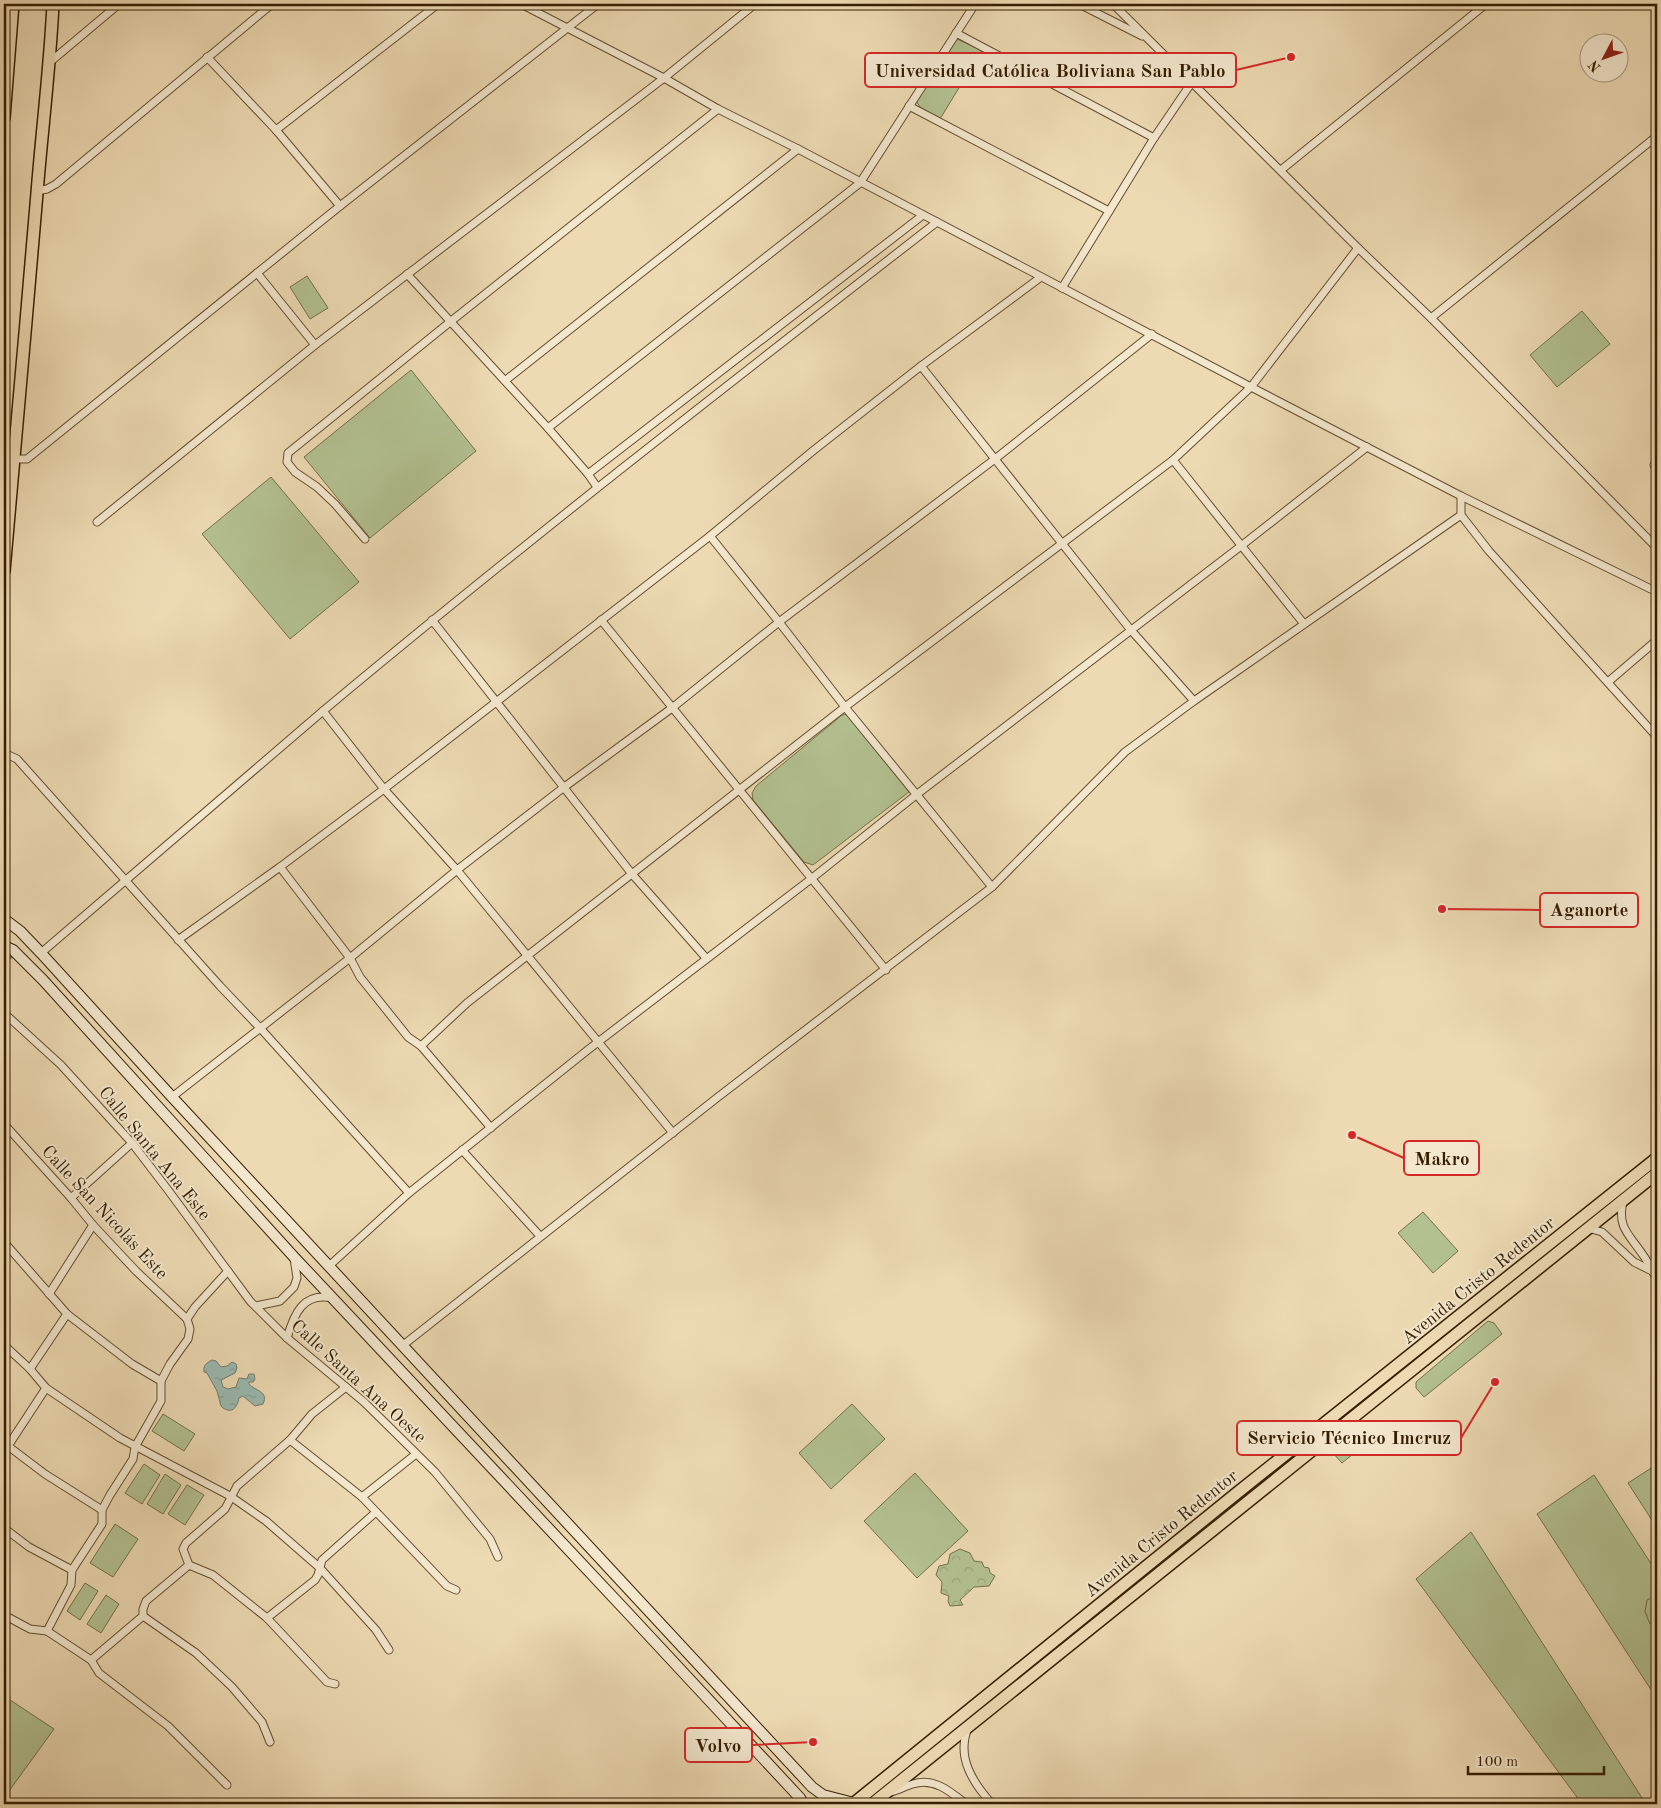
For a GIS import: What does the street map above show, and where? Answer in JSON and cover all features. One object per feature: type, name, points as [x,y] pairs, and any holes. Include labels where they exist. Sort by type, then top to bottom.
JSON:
[{"type":"main road","points":[[4,118],[13,4]]},
{"type":"main road","points":[[4,571],[50,62],[53,4]]},
{"type":"main road","points":[[4,919],[20,931],[41,953],[402,1346],[812,1787],[823,1794],[853,1804]]},
{"type":"main road","points":[[4,946],[12,950],[43,980],[294,1257],[802,1801],[812,1787]]},
{"type":"main road","name":"Avenida Cristo Redentor","points":[[853,1804],[1237,1493],[1657,1158]]},
{"type":"main road","name":"Avenida Cristo Redentor","points":[[872,1804],[1657,1173]]},
{"type":"main road","points":[[254,1212],[268,1201]]},
{"type":"main road","points":[[378,1347],[392,1335]]},
{"type":"main road","points":[[563,1544],[574,1532]]},
{"type":"street","points":[[50,62],[119,4]]},
{"type":"street","points":[[37,191],[47,189],[56,184],[272,4]]},
{"type":"street","points":[[276,130],[438,4]]},
{"type":"street","points":[[521,4],[1251,387],[1462,496],[1657,592]]},
{"type":"street","points":[[14,459],[27,459],[340,206],[598,4]]},
{"type":"street","points":[[97,522],[315,344],[664,78],[756,4]]},
{"type":"street","points":[[548,428],[860,183],[975,4]]},
{"type":"street","points":[[1079,4],[1149,39]]},
{"type":"street","points":[[1113,4],[1431,318],[1657,548]]},
{"type":"street","points":[[1281,170],[1486,4]]},
{"type":"street","points":[[956,33],[1154,138]]},
{"type":"street","points":[[207,57],[276,130],[340,206]]},
{"type":"street","points":[[1062,288],[1154,138],[1192,82]]},
{"type":"street","points":[[909,106],[1109,211]]},
{"type":"street","points":[[365,539],[335,504],[317,487],[295,472],[287,462],[288,453],[718,109]]},
{"type":"street","points":[[1431,318],[1657,136]]},
{"type":"street","points":[[506,380],[798,149]]},
{"type":"street","points":[[588,474],[923,214]]},
{"type":"street","points":[[41,953],[322,711],[432,620],[597,487],[937,222]]},
{"type":"street","points":[[421,1046],[467,1003],[527,955],[845,707],[1173,460],[1251,387],[1358,248]]},
{"type":"street","points":[[257,273],[315,344]]},
{"type":"street","points":[[407,274],[506,380],[588,474],[597,487]]},
{"type":"street","points":[[178,940],[280,868],[384,789],[710,536],[814,450],[921,366],[1041,277]]},
{"type":"street","points":[[172,1097],[261,1029],[457,870],[563,788],[672,708],[779,622],[995,459],[1152,334]]},
{"type":"street","points":[[921,366],[1130,630],[1194,702]]},
{"type":"street","points":[[329,1266],[409,1193],[597,1042],[1367,447]]},
{"type":"street","points":[[1173,460],[1304,624]]},
{"type":"street","points":[[1462,496],[1462,515],[1489,551],[1657,737]]},
{"type":"street","points":[[402,1346],[718,1097],[992,887],[1125,752],[1304,624],[1462,515]]},
{"type":"street","points":[[710,536],[845,707],[992,887]]},
{"type":"street","points":[[432,620],[632,874],[706,958]]},
{"type":"street","points":[[601,620],[886,970]]},
{"type":"street","points":[[1608,682],[1657,640]]},
{"type":"street","points":[[322,711],[384,789],[457,870],[673,1133]]},
{"type":"street","points":[[4,753],[17,759],[178,940],[409,1193]]},
{"type":"street","points":[[280,868],[350,958],[360,977],[408,1037],[421,1046],[491,1128]]},
{"type":"street","name":"Calle Santa Ana Este","points":[[4,1013],[62,1065],[132,1144],[250,1302],[272,1322]]},
{"type":"street","name":"Calle San Nicolás Este","points":[[4,1124],[136,1271],[188,1319]]},
{"type":"street","points":[[71,1198],[132,1144]]},
{"type":"street","points":[[462,1150],[540,1236]]},
{"type":"street","points":[[1624,1200],[1620,1217],[1622,1225],[1643,1254],[1657,1280]]},
{"type":"street","points":[[49,1294],[93,1225]]},
{"type":"street","points":[[1587,1228],[1602,1232],[1634,1262],[1651,1270]]},
{"type":"street","points":[[4,1242],[67,1314],[132,1364],[161,1381]]},
{"type":"street","points":[[256,1306],[269,1305],[280,1301],[294,1287],[297,1278],[294,1257]]},
{"type":"street","points":[[46,1631],[72,1585],[72,1570],[100,1528],[102,1510],[133,1459],[135,1447],[161,1401],[161,1381],[170,1364],[188,1339],[190,1329],[188,1319],[194,1307],[228,1271]]},
{"type":"street","points":[[287,1338],[292,1320],[302,1305],[321,1296],[332,1298]]},
{"type":"street","points":[[30,1369],[67,1314]]},
{"type":"street","name":"Calle Santa Ana Oeste","points":[[272,1322],[287,1338],[364,1402],[435,1472],[490,1539],[498,1557]]},
{"type":"street","points":[[4,1345],[30,1369],[46,1388],[135,1447],[230,1496],[266,1521],[320,1568],[376,1630],[389,1650]]},
{"type":"street","points":[[335,1684],[326,1682],[267,1618],[213,1575],[189,1565],[183,1549],[186,1543],[225,1509],[236,1486],[290,1440],[312,1414],[346,1387]]},
{"type":"street","points":[[46,1388],[6,1445],[45,1474],[102,1510]]},
{"type":"street","points":[[290,1440],[362,1497],[447,1586],[456,1590]]},
{"type":"street","points":[[362,1497],[416,1454]]},
{"type":"street","points":[[267,1618],[315,1580],[322,1560],[376,1512]]},
{"type":"street","points":[[4,1528],[29,1547],[72,1570]]},
{"type":"street","points":[[91,1660],[143,1616],[146,1601],[189,1565]]},
{"type":"street","points":[[4,1615],[30,1629],[46,1631],[91,1660],[99,1674],[168,1726],[226,1785]]},
{"type":"street","points":[[143,1616],[196,1653],[232,1687],[262,1722],[270,1742]]},
{"type":"street","points":[[970,1725],[964,1747],[968,1770],[978,1789],[992,1804]]},
{"type":"street","points":[[886,1794],[915,1783],[929,1783],[939,1785],[952,1792],[966,1804]]},
{"type":"green space","points":[[957,39],[982,50],[940,119],[920,107],[916,101]]},
{"type":"green space","points":[[307,276],[328,308],[310,319],[290,287]]},
{"type":"green space","points":[[1582,311],[1610,344],[1557,387],[1530,355]]},
{"type":"green space","points":[[411,370],[476,451],[370,538],[304,457]]},
{"type":"green space","points":[[271,477],[359,582],[290,639],[202,534]]},
{"type":"green space","points":[[848,714],[909,792],[813,865],[804,862],[753,800],[752,793],[756,786],[842,715]]},
{"type":"green space","points":[[1657,1164],[1657,1168],[864,1804],[861,1804]]},
{"type":"green space","points":[[1423,1212],[1458,1251],[1433,1273],[1398,1233]]},
{"type":"green space","points":[[1488,1321],[1494,1323],[1502,1334],[1424,1397],[1416,1388],[1416,1382]]},
{"type":"green space","points":[[852,1404],[885,1439],[831,1489],[799,1453]]},
{"type":"green space","points":[[163,1414],[195,1434],[184,1451],[152,1431]]},
{"type":"green space","points":[[1355,1433],[1364,1445],[1342,1463],[1332,1452]]},
{"type":"green space","points":[[144,1464],[160,1475],[142,1504],[125,1493]]},
{"type":"green space","points":[[1656,1465],[1657,1523],[1655,1525],[1628,1483]]},
{"type":"green space","points":[[915,1473],[968,1531],[917,1578],[864,1521]]},
{"type":"green space","points":[[165,1474],[181,1485],[163,1514],[147,1504]]},
{"type":"green space","points":[[1594,1475],[1657,1573],[1657,1699],[1537,1514]]},
{"type":"green space","points":[[187,1485],[204,1495],[185,1525],[168,1514]]},
{"type":"green space","points":[[115,1524],[138,1539],[113,1577],[90,1563]]},
{"type":"green space","points":[[1471,1532],[1646,1804],[1582,1804],[1416,1579]]},
{"type":"green space","points":[[960,1549],[970,1553],[974,1561],[982,1562],[984,1567],[989,1568],[990,1573],[995,1576],[989,1586],[974,1587],[960,1600],[963,1605],[950,1606],[949,1596],[941,1593],[942,1582],[936,1575],[939,1566],[948,1564],[950,1554]]},
{"type":"green space","points":[[85,1583],[98,1591],[80,1620],[67,1611]]},
{"type":"green space","points":[[106,1595],[119,1604],[101,1633],[87,1624]]},
{"type":"green space","points":[[1657,1597],[1657,1623],[1650,1624],[1645,1612],[1647,1600]]},
{"type":"green space","points":[[4,1696],[54,1729],[4,1798]]},
{"type":"water","points":[[212,1360],[216,1361],[221,1367],[227,1366],[232,1362],[236,1364],[235,1373],[221,1380],[223,1387],[228,1389],[236,1387],[239,1378],[247,1379],[249,1374],[254,1374],[255,1379],[253,1382],[249,1382],[249,1384],[263,1394],[263,1404],[255,1406],[243,1396],[239,1398],[234,1409],[226,1410],[223,1408],[217,1391],[207,1373],[204,1372],[205,1365]]},
{"type":"waterway","points":[[4,959],[12,957]]},
{"type":"place","name":"Universidad Católica Boliviana San Pablo","points":[[1291,57]]},
{"type":"place","name":"Aganorte","points":[[1442,909]]},
{"type":"place","name":"Makro","points":[[1352,1135]]},
{"type":"place","name":"Servicio Técnico Imcruz","points":[[1495,1382]]},
{"type":"place","name":"Volvo","points":[[813,1742]]}]
